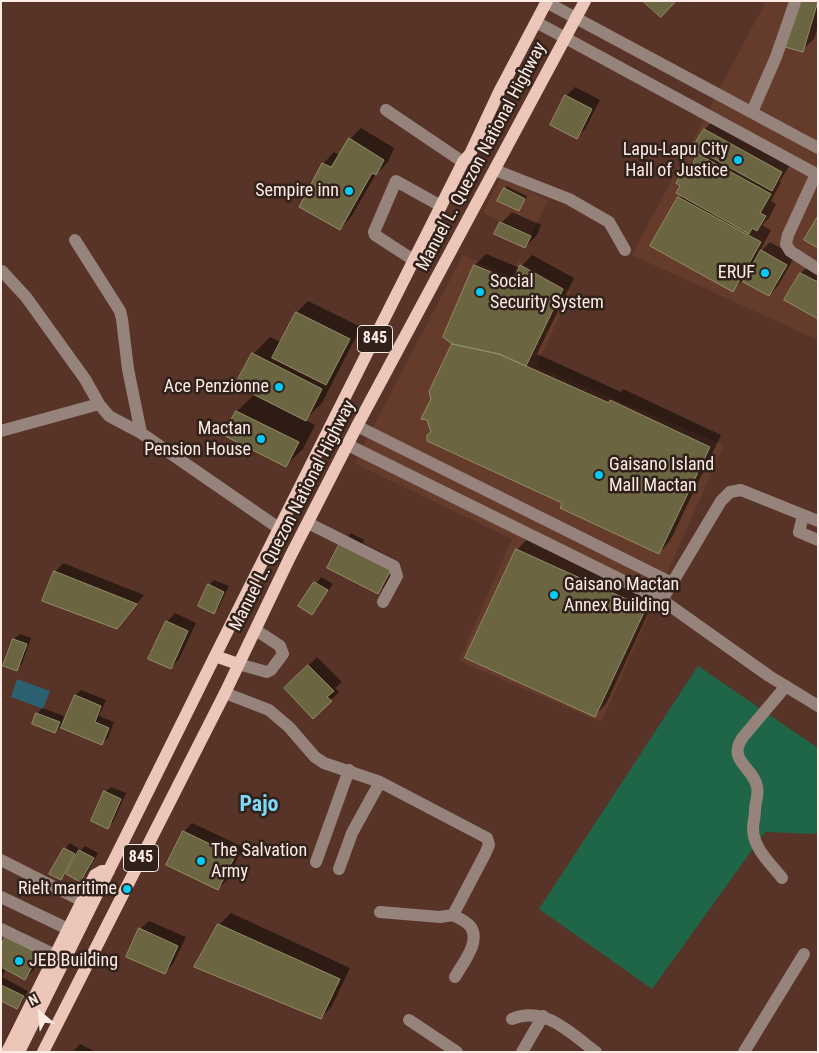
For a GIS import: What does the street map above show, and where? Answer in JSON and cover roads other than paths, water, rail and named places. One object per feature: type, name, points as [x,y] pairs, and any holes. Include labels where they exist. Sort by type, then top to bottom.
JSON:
[{"type":"main road","name":"Manuel L. Quezon National Highway","points":[[43,1052],[225,693],[357,426],[585,1]]},
{"type":"main road","name":"Manuel L. Quezon National Highway","points":[[19,1052],[215,656],[415,261],[463,162],[470,154],[499,92],[546,2]]},
{"type":"main road","points":[[215,656],[238,664]]},
{"type":"main road","points":[[7,1052],[95,875],[102,871],[109,871]]},
{"type":"street","points":[[546,2],[818,148]]},
{"type":"street","points":[[752,112],[776,57],[795,2]]},
{"type":"street","points":[[536,22],[817,174],[788,235],[786,244],[790,251],[818,269]]},
{"type":"street","points":[[386,110],[463,162]]},
{"type":"street","points":[[793,161],[802,140]]},
{"type":"street","points":[[495,170],[569,199],[608,222],[624,250]]},
{"type":"street","points":[[415,261],[375,235],[374,232],[396,181],[442,206]]},
{"type":"street","points":[[76,240],[120,311],[128,370],[141,433]]},
{"type":"street","points":[[2,271],[26,297],[109,416],[141,433],[280,529]]},
{"type":"street","points":[[1,431],[99,404]]},
{"type":"street","points":[[357,426],[672,582]]},
{"type":"street","points":[[348,444],[662,600],[818,706]]},
{"type":"street","points":[[431,485],[439,467]]},
{"type":"street","points":[[662,600],[721,501],[730,492],[741,490],[818,522]]},
{"type":"street","points":[[803,516],[799,532],[818,540]]},
{"type":"street","points":[[308,523],[394,566],[397,576],[383,602]]},
{"type":"street","points":[[238,664],[267,672],[271,670],[284,654],[280,646],[256,630]]},
{"type":"street","points":[[782,878],[757,847],[753,830],[755,802],[758,791],[757,784],[738,758],[737,750],[738,744],[743,737],[786,686]]},
{"type":"street","points":[[225,693],[269,710],[289,726],[315,758],[324,763],[380,782],[487,838],[488,845],[485,854],[453,915]]},
{"type":"street","points":[[316,862],[349,770]]},
{"type":"street","points":[[339,868],[352,833],[380,782]]},
{"type":"street","points":[[1,860],[82,901]]},
{"type":"street","points":[[1,897],[68,929]]},
{"type":"street","points":[[380,912],[440,917],[453,915],[470,925],[474,934],[474,943],[455,977]]},
{"type":"street","points":[[1,929],[55,955]]},
{"type":"street","points":[[744,1052],[804,954]]},
{"type":"street","points":[[512,1020],[520,1016],[543,1016],[596,1052]]},
{"type":"street","points":[[522,1052],[543,1016]]},
{"type":"street","points":[[410,1020],[457,1052]]},
{"type":"water","points":[[17,679],[50,691],[43,709],[11,697]]},
{"type":"place","name":"Lapu-Lapu City Hall of Justice","points":[[738,160]]},
{"type":"place","name":"Sempire inn","points":[[349,191]]},
{"type":"place","name":"ERUF","points":[[765,273]]},
{"type":"place","name":"Social Security System","points":[[480,292]]},
{"type":"place","name":"Ace Penzionne","points":[[279,387]]},
{"type":"place","name":"Mactan Pension House","points":[[261,439]]},
{"type":"place","name":"Gaisano Island Mall Mactan","points":[[599,475]]},
{"type":"place","name":"Gaisano Mactan Annex Building","points":[[554,595]]},
{"type":"place","name":"The Salvation Army","points":[[201,861]]},
{"type":"place","name":"Rielt maritime","points":[[127,889]]},
{"type":"place","name":"JEB Building","points":[[19,961]]},
{"type":"district","name":"Pajo","points":[[259,805]]}]
